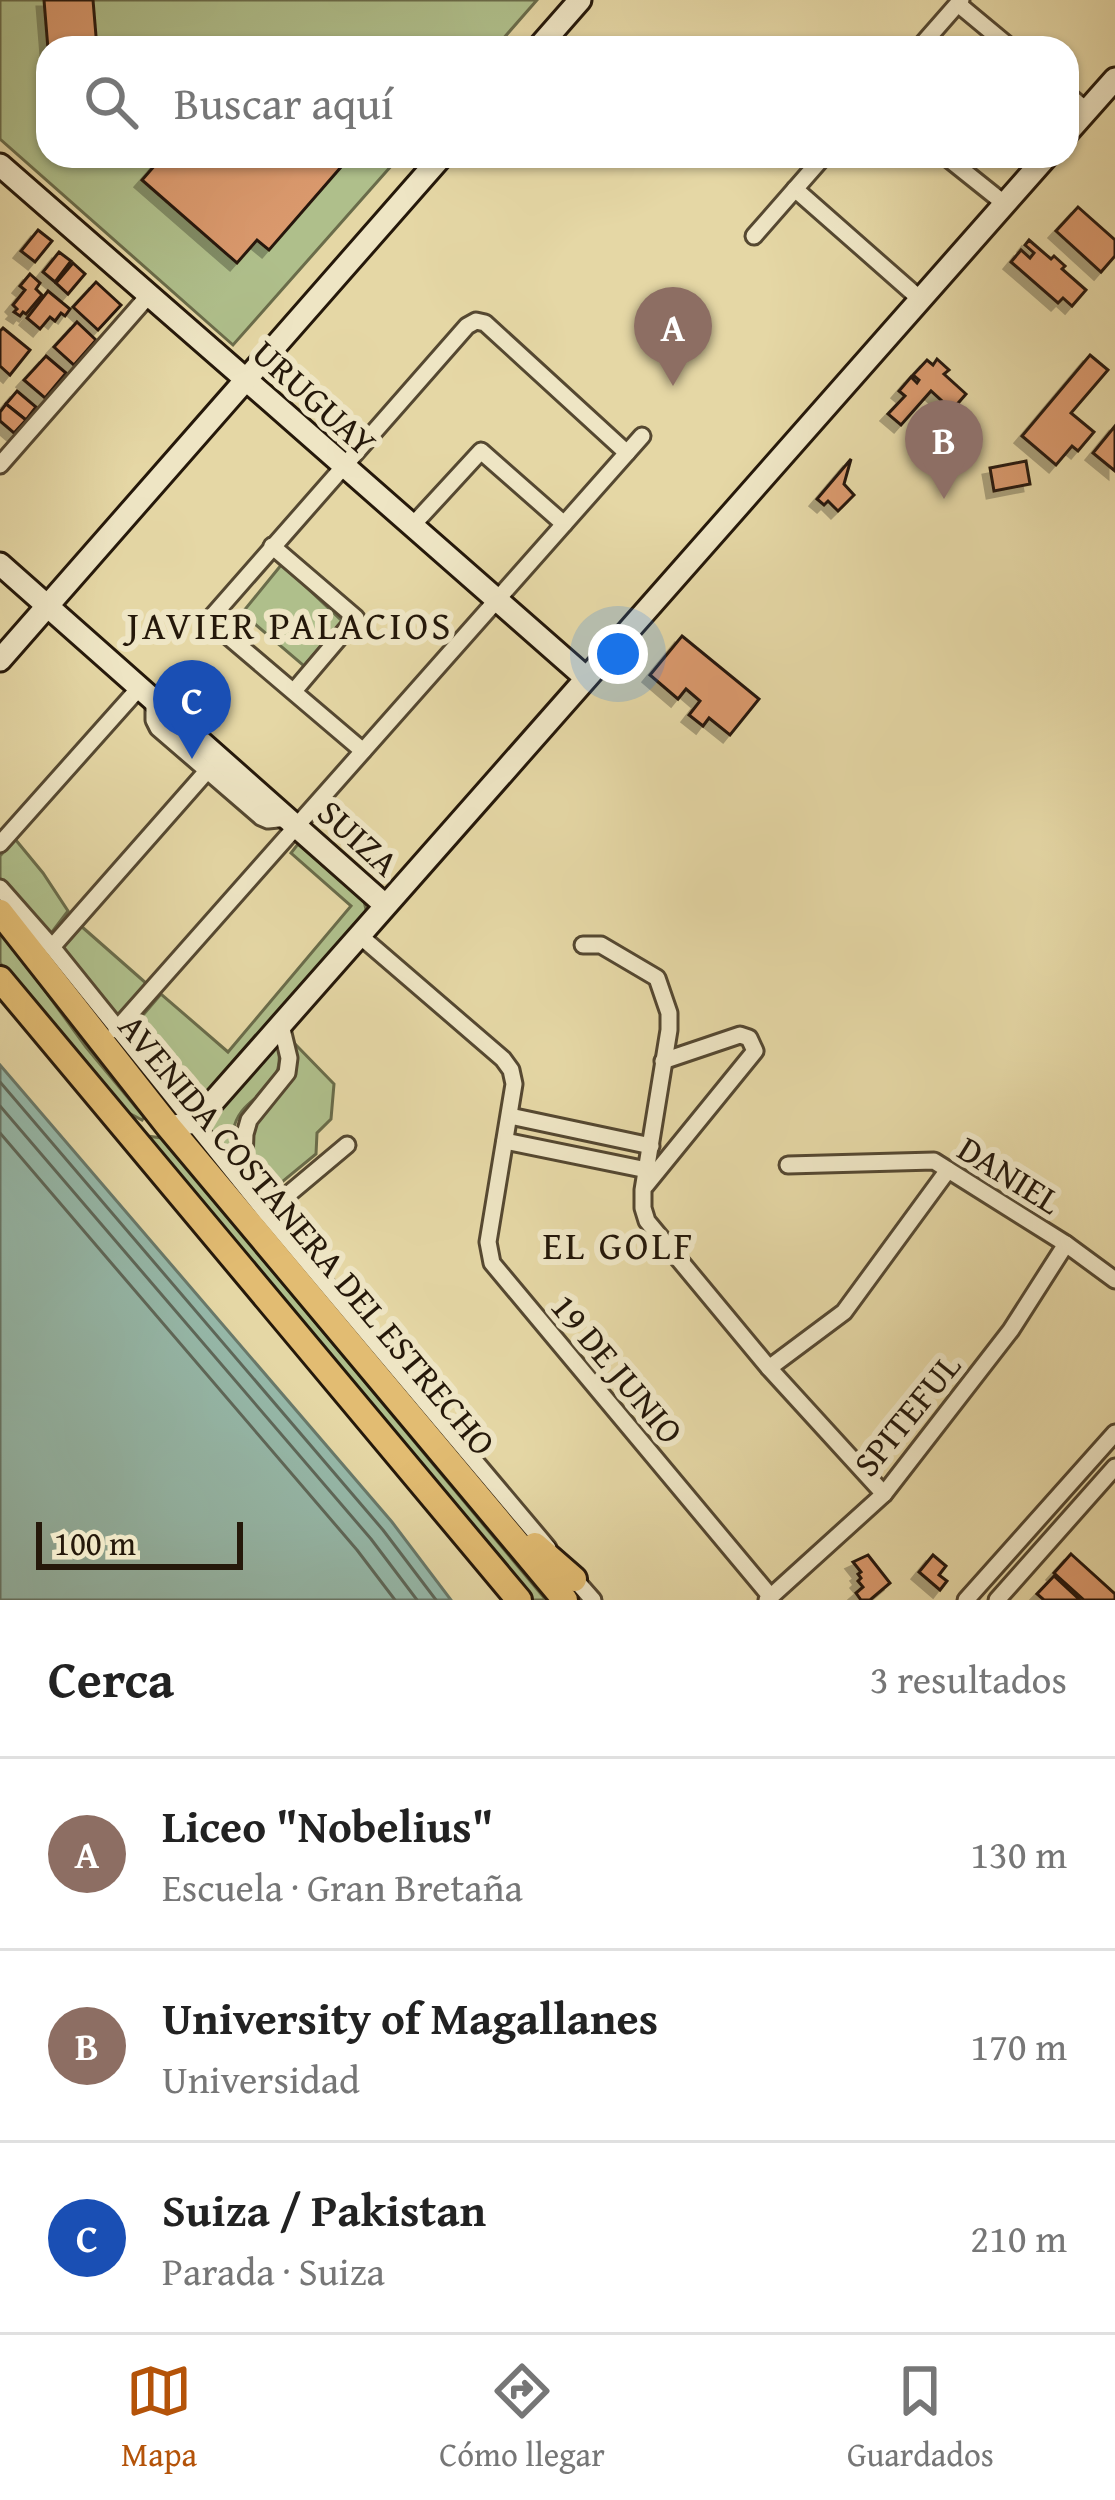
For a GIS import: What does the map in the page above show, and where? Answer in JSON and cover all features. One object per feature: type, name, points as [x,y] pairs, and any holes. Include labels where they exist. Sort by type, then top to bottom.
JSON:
[{"type":"main road","name":"AVENIDA COSTANERA DEL ESTRECHO","points":[[0,912],[182,1125],[482,1499],[569,1590]]},
{"type":"main road","name":"AVENIDA COSTANERA DEL ESTRECHO","points":[[0,979],[519,1600]]},
{"type":"main road","points":[[109,1106],[141,1124],[182,1125]]},
{"type":"street","points":[[548,36],[580,0]]},
{"type":"street","points":[[930,36],[960,2],[998,36]]},
{"type":"street","points":[[1079,120],[1115,79]]},
{"type":"street","points":[[1079,104],[1087,111]]},
{"type":"street","name":"URUGUAY","points":[[0,165],[586,678]]},
{"type":"street","points":[[0,660],[431,168]]},
{"type":"street","points":[[754,236],[813,168]]},
{"type":"street","points":[[960,168],[1004,204]]},
{"type":"street","points":[[182,1125],[281,1025],[1036,168]]},
{"type":"street","points":[[795,189],[920,299]]},
{"type":"street","points":[[0,465],[149,295]]},
{"type":"street","points":[[363,752],[209,620],[272,546],[476,321],[484,323],[627,452]]},
{"type":"street","points":[[116,1030],[292,822],[363,752],[642,436]]},
{"type":"street","points":[[412,526],[481,451],[564,524]]},
{"type":"street","points":[[272,546],[356,618],[294,691]]},
{"type":"street","name":"SUIZA","points":[[0,564],[385,905]]},
{"type":"street","points":[[0,844],[147,693]]},
{"type":"street","name":"SUIZA","points":[[147,693],[158,728],[261,818],[292,822]]},
{"type":"street","points":[[52,946],[207,771]]},
{"type":"street","points":[[0,888],[52,946],[182,1125],[266,1214],[569,1590],[592,1600]]},
{"type":"street","name":"19 DE JUNIO","points":[[359,935],[508,1064],[514,1084],[488,1242],[492,1263],[769,1598]]},
{"type":"street","points":[[583,945],[601,945],[657,978],[669,1013],[643,1190],[647,1221],[769,1368],[884,1494]]},
{"type":"street","points":[[244,1160],[249,1120],[287,1073],[289,1058],[281,1025]]},
{"type":"street","points":[[643,1190],[755,1051],[749,1038],[740,1035],[663,1061]]},
{"type":"street","points":[[510,1116],[651,1146]]},
{"type":"street","points":[[505,1141],[646,1170]]},
{"type":"street","points":[[266,1214],[347,1145]]},
{"type":"street","name":"DANIEL","points":[[788,1165],[926,1159],[1066,1244],[1115,1280]]},
{"type":"street","points":[[769,1368],[844,1312],[948,1170]]},
{"type":"street","name":"SPITEFUL","points":[[769,1598],[884,1494],[1011,1330],[1066,1244]]},
{"type":"street","points":[[966,1600],[1115,1433]]},
{"type":"street","points":[[997,1600],[1115,1467]]},
{"type":"green space","points":[[0,0],[537,0],[506,36],[36,36],[36,168],[389,168],[233,345],[0,139]]},
{"type":"green space","points":[[282,564],[342,621],[304,666],[242,613]]},
{"type":"green space","points":[[15,839],[68,911],[49,936],[0,881],[0,856]]},
{"type":"green space","points":[[298,844],[364,901],[367,914],[196,1110],[191,1110],[126,1035],[161,994],[228,1052],[351,906],[291,853]]},
{"type":"green space","points":[[81,926],[147,984],[117,1019],[60,949]]},
{"type":"green space","points":[[0,929],[142,1120],[125,1111],[0,963]]},
{"type":"green space","points":[[278,1042],[276,1074],[237,1119],[235,1161],[209,1124]]},
{"type":"green space","points":[[296,1045],[334,1084],[331,1119],[317,1133],[316,1154],[265,1196],[247,1174],[246,1143],[250,1125],[286,1088]]},
{"type":"green space","points":[[162,1138],[546,1600],[525,1600],[143,1139]]},
{"type":"water","points":[[0,1065],[392,1522],[451,1600],[0,1600]]},
{"type":"building","points":[[44,0],[93,0],[96,36],[47,36]]},
{"type":"building","points":[[152,168],[340,168],[269,250],[257,240],[237,263],[142,180]]},
{"type":"building","points":[[1078,207],[1115,240],[1115,256],[1101,272],[1056,231]]},
{"type":"building","points":[[38,230],[52,241],[35,262],[21,251]]},
{"type":"building","points":[[1029,240],[1051,259],[1054,256],[1086,290],[1072,306],[1063,298],[1058,303],[1011,262],[1021,250],[1030,258],[1034,253],[1025,245]]},
{"type":"building","points":[[59,252],[71,261],[55,282],[43,272]]},
{"type":"building","points":[[73,263],[85,274],[68,294],[56,283]]},
{"type":"building","points":[[30,274],[40,283],[36,289],[42,295],[20,316],[13,305]]},
{"type":"building","points":[[96,282],[121,305],[98,330],[73,307]]},
{"type":"building","points":[[48,291],[70,309],[55,321],[50,317],[40,329],[27,318]]},
{"type":"building","points":[[77,322],[96,340],[74,365],[54,347]]},
{"type":"building","points":[[3,328],[30,350],[10,375],[0,366]]},
{"type":"building","points":[[1090,355],[1108,370],[1071,413],[1094,432],[1078,451],[1072,446],[1056,465],[1022,436]]},
{"type":"building","points":[[46,356],[66,373],[45,398],[24,380]]},
{"type":"building","points":[[937,359],[949,370],[944,374],[966,394],[952,410],[931,391],[901,425],[888,414],[905,396],[899,391],[911,377],[917,383],[913,375],[927,360],[933,365]]},
{"type":"building","points":[[17,391],[36,407],[26,420],[6,404]]},
{"type":"building","points":[[6,404],[26,420],[14,433],[0,421]]},
{"type":"building","points":[[1115,426],[1115,471],[1093,453]]},
{"type":"building","points":[[851,459],[844,484],[854,495],[838,511],[828,501],[824,505],[817,499]]},
{"type":"building","points":[[1026,461],[1030,484],[994,491],[990,468]]},
{"type":"building","points":[[682,636],[759,699],[730,735],[709,718],[703,726],[689,715],[700,701],[686,689],[678,699],[650,675]]},
{"type":"building","points":[[1071,1554],[1115,1594],[1115,1600],[1084,1600],[1054,1573]]},
{"type":"building","points":[[868,1555],[890,1583],[870,1600],[861,1600],[856,1593],[863,1587],[858,1581],[861,1572],[853,1562]]},
{"type":"building","points":[[933,1555],[946,1566],[939,1575],[947,1581],[940,1590],[919,1572]]},
{"type":"building","points":[[1054,1576],[1080,1600],[1044,1600],[1037,1594]]},
{"type":"place","name":"Liceo \"Nobelius\"","points":[[673,386]]},
{"type":"place","name":"University of Magallanes","points":[[944,499]]},
{"type":"place","name":"Suiza / Pakistan","points":[[192,759]]},
{"type":"district","name":"JAVIER PALACIOS","points":[[290,624]]},
{"type":"district","name":"EL GOLF","points":[[619,1244]]}]
